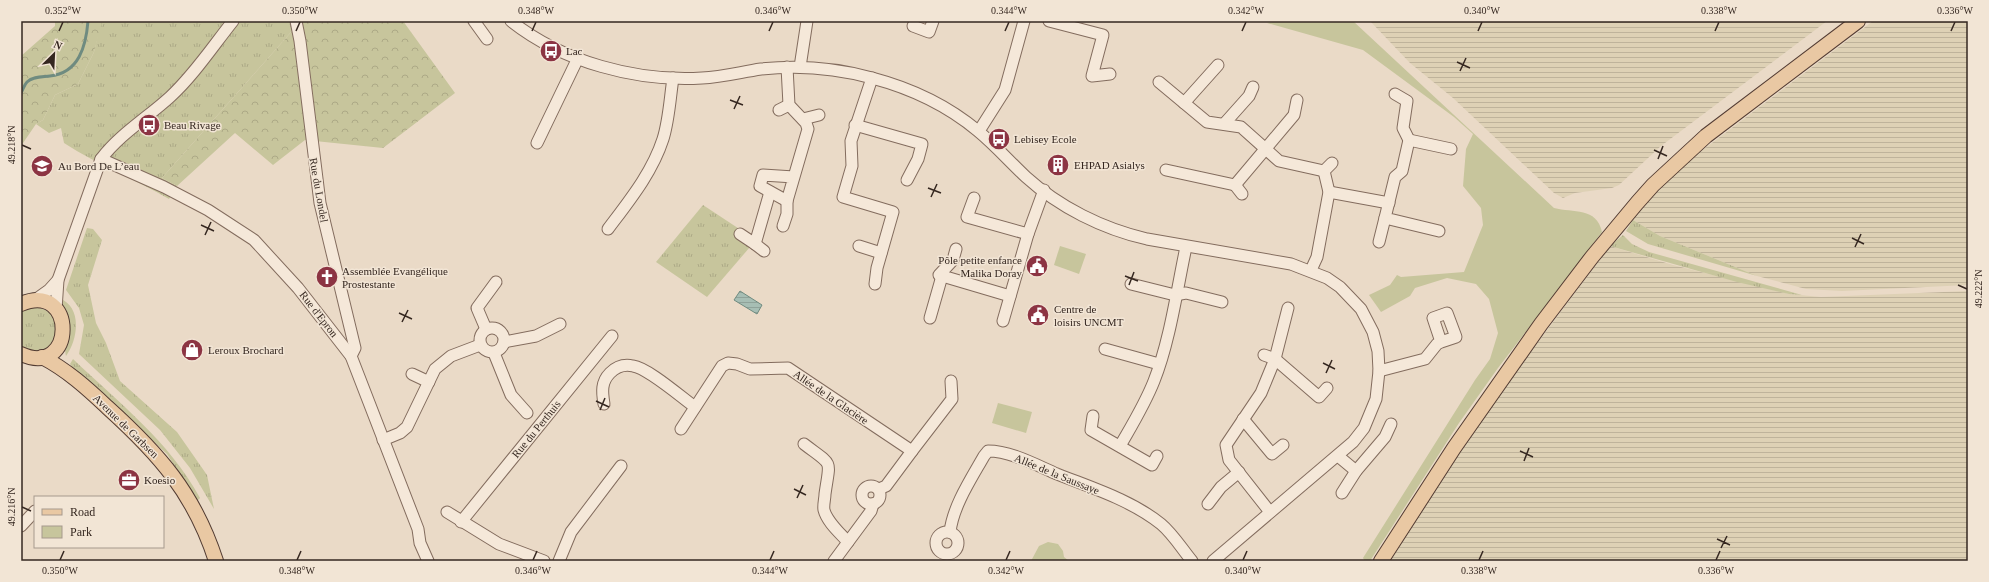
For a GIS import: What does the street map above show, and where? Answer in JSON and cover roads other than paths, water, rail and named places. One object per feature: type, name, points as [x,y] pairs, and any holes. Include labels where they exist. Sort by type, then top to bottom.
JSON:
[{"type":"main road","points":[[1381,561],[1454,448],[1536,330],[1592,257],[1645,194],[1680,159],[1706,136],[1858,21]]},
{"type":"main road","points":[[21,304],[35,300],[46,303],[56,309],[60,316],[64,330],[59,345],[52,352],[42,357]]},
{"type":"main road","points":[[59,345],[64,361],[77,379]]},
{"type":"main road","points":[[22,356],[42,357],[59,366],[77,379]]},
{"type":"main road","name":"Avenue de Garbsen","points":[[77,379],[138,435],[169,470],[188,497],[205,530],[216,561]]},
{"type":"street","points":[[56,309],[58,280],[101,159],[111,146],[125,133],[171,96],[233,21]]},
{"type":"street","name":"Rue du Londel","points":[[296,21],[320,203],[355,348],[351,356]]},
{"type":"street","points":[[474,21],[488,38]]},
{"type":"street","points":[[800,67],[807,21]]},
{"type":"street","points":[[913,26],[928,32],[933,21]]},
{"type":"street","points":[[979,131],[1004,90],[1024,21]]},
{"type":"street","points":[[1049,21],[1103,34],[1092,76],[1110,74]]},
{"type":"street","points":[[514,22],[544,43],[578,58],[625,72],[673,78],[735,75],[760,70],[800,67],[837,70],[872,78],[915,93],[956,115],[979,131],[1028,178],[1074,211],[1104,226],[1135,236],[1186,247],[1291,264],[1311,270],[1340,287],[1361,309],[1372,332],[1378,351],[1379,371],[1376,399],[1372,413],[1354,442],[1213,561]]},
{"type":"street","points":[[537,143],[578,58]]},
{"type":"street","points":[[1184,103],[1218,66]]},
{"type":"street","points":[[784,226],[787,214],[786,201],[808,129],[803,119],[784,107],[787,68]]},
{"type":"street","points":[[608,229],[644,180],[657,156],[663,138],[673,78]]},
{"type":"street","points":[[872,78],[855,125],[851,141],[852,166],[843,197],[893,212],[881,253],[875,284]]},
{"type":"street","points":[[1159,82],[1207,122],[1241,127],[1279,160],[1328,167],[1329,192],[1317,257],[1311,270]]},
{"type":"street","points":[[1224,124],[1249,96],[1253,87]]},
{"type":"street","points":[[1379,242],[1395,177],[1402,171],[1409,140],[1403,128],[1407,101],[1395,94]]},
{"type":"street","points":[[1235,185],[1294,115],[1297,100]]},
{"type":"street","points":[[803,119],[819,115]]},
{"type":"street","points":[[855,125],[922,144],[918,159],[908,180]]},
{"type":"street","points":[[1409,140],[1451,149]]},
{"type":"street","name":"Rue d'Epron","points":[[101,159],[164,187],[195,203],[254,240],[298,288],[351,356],[418,529],[420,543],[428,561]]},
{"type":"street","points":[[1166,170],[1235,185],[1242,194]]},
{"type":"street","points":[[786,201],[760,186],[763,175],[794,177]]},
{"type":"street","points":[[1003,321],[1028,234],[1044,190]]},
{"type":"street","points":[[740,234],[760,247],[770,192]]},
{"type":"street","points":[[1329,192],[1389,204]]},
{"type":"street","points":[[974,198],[967,217],[1028,234]]},
{"type":"street","points":[[1385,218],[1439,231]]},
{"type":"street","points":[[859,246],[881,253]]},
{"type":"street","points":[[1120,446],[1147,398],[1159,364],[1186,247]]},
{"type":"street","points":[[930,318],[942,276],[939,275],[953,260],[956,249]]},
{"type":"street","points":[[942,276],[1010,296]]},
{"type":"street","points":[[35,300],[49,290],[58,280]]},
{"type":"street","points":[[486,330],[477,308],[496,282]]},
{"type":"street","points":[[1130,284],[1175,295],[1186,293],[1222,302]]},
{"type":"street","points":[[1270,512],[1229,460],[1226,446],[1261,393],[1275,359],[1288,308]]},
{"type":"street","points":[[504,342],[536,336],[560,324]]},
{"type":"street","points":[[497,329],[503,334],[504,342],[501,349],[494,353],[486,351],[480,345],[480,338],[486,330],[497,329]]},
{"type":"street","name":"Rue du Perthuis","points":[[461,522],[612,336]]},
{"type":"street","points":[[1379,371],[1425,359],[1441,342]]},
{"type":"street","points":[[383,440],[400,433],[407,427],[435,369],[442,362],[451,356],[480,345]]},
{"type":"street","points":[[1105,349],[1159,364]]},
{"type":"street","points":[[494,353],[511,395],[527,413]]},
{"type":"street","points":[[1264,355],[1275,359],[1319,397],[1327,388]]},
{"type":"street","name":"Allée de la Glacière","points":[[681,429],[722,366],[728,363],[737,364],[750,369],[788,368],[912,450]]},
{"type":"street","points":[[604,404],[602,390],[606,376],[616,367],[625,365],[642,368],[696,407]]},
{"type":"street","points":[[412,374],[429,382]]},
{"type":"street","points":[[879,489],[886,486],[952,398],[951,381]]},
{"type":"street","points":[[1093,416],[1092,430],[1152,465],[1157,456]]},
{"type":"street","points":[[1243,419],[1272,454],[1283,445]]},
{"type":"street","points":[[1342,493],[1356,471],[1384,437],[1391,424]]},
{"type":"street","points":[[804,444],[828,462],[830,468],[829,478],[823,508],[826,516],[848,542]]},
{"type":"street","name":"Allée de la Saussaye","points":[[950,532],[951,522],[959,504],[984,456],[988,451],[997,451],[1032,463],[1112,496],[1150,516],[1162,525],[1192,561]]},
{"type":"street","points":[[1338,456],[1356,471]]},
{"type":"street","points":[[559,561],[571,532],[621,466]]},
{"type":"street","points":[[1208,504],[1221,487],[1239,472]]},
{"type":"street","points":[[868,486],[874,486],[879,489],[881,494],[880,500],[873,504],[865,502],[862,493],[868,486]]},
{"type":"street","points":[[834,561],[871,511],[873,504]]},
{"type":"street","points":[[21,526],[34,512]]},
{"type":"street","points":[[447,512],[499,544],[544,561]]},
{"type":"waterway","points":[[21,93],[29,80],[60,74],[68,70],[74,64],[83,49],[88,21]]},
{"type":"place","name":"Lac","points":[[551,51]]},
{"type":"place","name":"Beau Rivage","points":[[149,125]]},
{"type":"place","name":"Lebisey Ecole","points":[[999,139]]},
{"type":"place","name":"EHPAD Asialys","points":[[1058,165]]},
{"type":"place","name":"Au Bord De L’eau","points":[[42,166]]},
{"type":"place","name":"Pôle petite enfance Malika Doray","points":[[1037,266]]},
{"type":"place","name":"Assemblée Evangélique Prostestante","points":[[327,277]]},
{"type":"place","name":"Centre de loisirs UNCMT","points":[[1038,315]]},
{"type":"place","name":"Leroux Brochard","points":[[192,350]]},
{"type":"place","name":"Koesio","points":[[129,480]]}]
